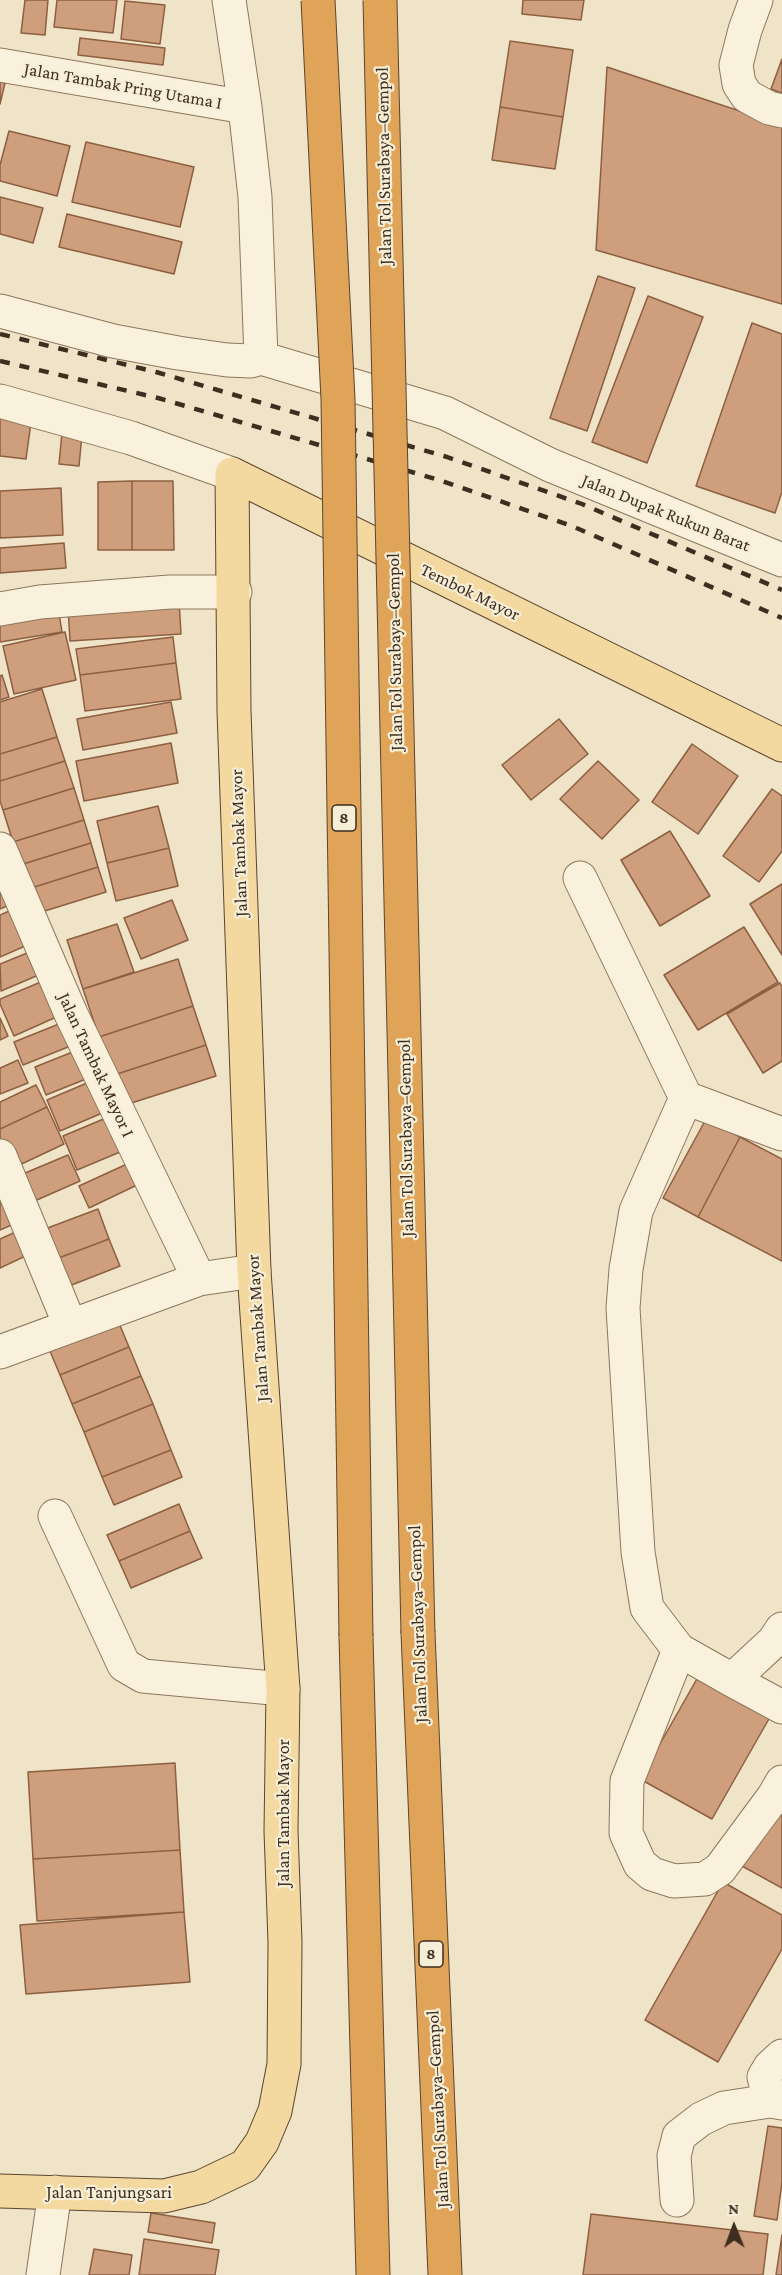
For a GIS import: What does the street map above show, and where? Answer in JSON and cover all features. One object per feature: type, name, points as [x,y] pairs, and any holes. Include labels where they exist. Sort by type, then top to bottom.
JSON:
[{"type":"highway","name":"8","points":[[318,0],[338,399],[356,1636],[373,2275]]},
{"type":"highway","name":"Jalan Tol Surabaya–Gempol","points":[[380,0],[418,1633],[445,2275]]},
{"type":"main road","points":[[232,474],[235,592]]},
{"type":"main road","name":"Tembok Mayor","points":[[232,474],[782,745]]},
{"type":"main road","name":"Jalan Tambak Mayor","points":[[235,592],[234,711],[254,1271],[283,1689],[281,1831],[285,1942],[284,2064]]},
{"type":"main road","name":"Jalan Tanjungsari","points":[[0,2190],[164,2196],[201,2187],[245,2166],[262,2142],[275,2111],[284,2064]]},
{"type":"street","points":[[0,311],[113,341],[227,360],[251,361],[261,358],[255,196],[229,0]]},
{"type":"street","points":[[756,0],[736,65],[739,84],[747,96],[769,108],[782,111]]},
{"type":"street","name":"Jalan Tambak Pring Utama I","points":[[0,65],[245,107]]},
{"type":"street","name":"Jalan Dupak Rukun Barat","points":[[261,358],[446,412],[550,465],[782,560]]},
{"type":"street","points":[[0,401],[131,438],[232,474]]},
{"type":"street","points":[[0,609],[40,602],[170,592],[235,592]]},
{"type":"street","name":"Jalan Tambak Mayor I","points":[[0,849],[71,1014],[199,1279]]},
{"type":"street","points":[[580,878],[686,1098],[782,1134]]},
{"type":"street","points":[[686,1098],[636,1211],[623,1308],[638,1552],[645,1597],[647,1608],[679,1650],[782,1707]]},
{"type":"street","points":[[0,1156],[70,1325]]},
{"type":"street","points":[[0,1352],[199,1279],[254,1271]]},
{"type":"street","points":[[55,1516],[124,1665],[143,1676],[283,1689]]},
{"type":"street","points":[[732,1680],[774,1641],[782,1629]]},
{"type":"street","points":[[679,1650],[627,1781],[626,1833],[640,1864],[652,1874],[674,1881],[705,1879],[720,1869],[782,1782]]},
{"type":"street","points":[[677,2200],[674,2156],[679,2136],[701,2119],[724,2108],[776,2102],[764,2078],[770,2067],[782,2056]]},
{"type":"street","points":[[43,2275],[55,2192]]},
{"type":"building","points":[[25,0],[48,0],[45,35],[21,33]]},
{"type":"building","points":[[57,0],[117,0],[113,33],[54,27]]},
{"type":"building","points":[[523,0],[584,0],[581,20],[522,14]]},
{"type":"building","points":[[125,1],[165,5],[160,44],[121,39]]},
{"type":"building","points":[[80,38],[165,48],[163,65],[78,55]]},
{"type":"building","points":[[510,41],[573,50],[563,117],[500,107]]},
{"type":"building","points":[[782,59],[782,93],[771,89]]},
{"type":"building","points":[[607,67],[782,125],[782,304],[596,250]]},
{"type":"building","points":[[0,82],[5,83],[0,104]]},
{"type":"building","points":[[500,107],[563,117],[555,169],[492,160]]},
{"type":"building","points":[[9,131],[70,146],[57,196],[0,181],[0,165]]},
{"type":"building","points":[[86,142],[194,167],[180,227],[72,202]]},
{"type":"building","points":[[0,197],[43,208],[33,243],[0,234]]},
{"type":"building","points":[[67,214],[182,242],[174,274],[59,247]]},
{"type":"building","points":[[598,276],[635,288],[587,431],[550,418]]},
{"type":"building","points":[[648,296],[703,317],[647,463],[592,442]]},
{"type":"building","points":[[752,323],[782,334],[782,492],[775,513],[696,486]]},
{"type":"building","points":[[0,411],[32,415],[26,459],[0,456]]},
{"type":"building","points":[[63,422],[83,424],[79,466],[59,464]]},
{"type":"building","points":[[132,481],[132,550],[98,550],[98,482]]},
{"type":"building","points":[[132,481],[173,481],[174,550],[132,550]]},
{"type":"building","points":[[61,488],[63,535],[0,538],[0,491]]},
{"type":"building","points":[[64,543],[66,568],[0,573],[0,548]]},
{"type":"building","points":[[179,600],[181,634],[70,641],[68,607]]},
{"type":"building","points":[[58,607],[62,632],[0,642],[0,615]]},
{"type":"building","points":[[65,632],[76,680],[14,694],[3,646]]},
{"type":"building","points":[[173,637],[176,663],[80,675],[76,649]]},
{"type":"building","points":[[176,663],[181,699],[85,711],[80,675]]},
{"type":"building","points":[[2,675],[9,697],[0,700],[0,676]]},
{"type":"building","points":[[42,689],[57,737],[0,754],[0,702]]},
{"type":"building","points":[[171,702],[177,733],[83,750],[77,719]]},
{"type":"building","points":[[559,719],[588,754],[531,800],[502,765]]},
{"type":"building","points":[[57,737],[65,761],[0,781],[0,754]]},
{"type":"building","points":[[171,743],[178,783],[84,801],[76,761]]},
{"type":"building","points":[[692,744],[738,776],[698,834],[652,802]]},
{"type":"building","points":[[65,761],[74,788],[3,810],[0,801],[0,781]]},
{"type":"building","points":[[598,761],[639,800],[602,839],[560,799]]},
{"type":"building","points":[[74,788],[84,820],[13,842],[3,810]]},
{"type":"building","points":[[772,789],[782,796],[782,851],[759,882],[723,856]]},
{"type":"building","points":[[158,806],[169,848],[107,863],[97,821]]},
{"type":"building","points":[[84,820],[91,843],[20,865],[13,842]]},
{"type":"building","points":[[670,831],[710,896],[660,926],[621,860]]},
{"type":"building","points":[[91,843],[98,867],[28,889],[20,865]]},
{"type":"building","points":[[169,848],[178,886],[116,901],[107,863]]},
{"type":"building","points":[[98,867],[106,892],[35,914],[28,889]]},
{"type":"building","points":[[0,871],[14,903],[0,909]]},
{"type":"building","points":[[782,884],[782,955],[750,904]]},
{"type":"building","points":[[172,900],[188,940],[141,959],[124,918]]},
{"type":"building","points":[[16,908],[32,943],[0,957],[0,915]]},
{"type":"building","points":[[117,924],[134,972],[83,989],[67,940]]},
{"type":"building","points":[[744,927],[778,982],[698,1030],[664,975]]},
{"type":"building","points":[[32,951],[41,974],[1,991],[0,964]]},
{"type":"building","points":[[178,959],[193,1006],[99,1037],[83,989]]},
{"type":"building","points":[[48,979],[63,1014],[14,1036],[0,999]]},
{"type":"building","points":[[780,983],[782,987],[782,1061],[763,1073],[727,1014]]},
{"type":"building","points":[[193,1006],[206,1045],[111,1076],[99,1037]]},
{"type":"building","points":[[0,1018],[8,1036],[0,1040]]},
{"type":"building","points":[[64,1022],[73,1045],[23,1065],[14,1042]]},
{"type":"building","points":[[206,1045],[216,1076],[122,1106],[111,1076]]},
{"type":"building","points":[[80,1049],[91,1077],[46,1095],[35,1067]]},
{"type":"building","points":[[18,1060],[28,1083],[0,1094],[0,1068]]},
{"type":"building","points":[[94,1080],[107,1111],[60,1131],[47,1100]]},
{"type":"building","points":[[36,1085],[47,1107],[0,1129],[0,1102]]},
{"type":"building","points":[[47,1107],[64,1144],[13,1168],[0,1141],[0,1129]]},
{"type":"building","points":[[106,1118],[120,1152],[77,1170],[63,1136]]},
{"type":"building","points":[[706,1119],[740,1137],[698,1217],[663,1198]]},
{"type":"building","points":[[740,1137],[782,1159],[782,1261],[698,1217]]},
{"type":"building","points":[[68,1155],[80,1181],[30,1203],[18,1176]]},
{"type":"building","points":[[127,1164],[137,1185],[89,1208],[79,1186]]},
{"type":"building","points":[[0,1180],[25,1219],[0,1230]]},
{"type":"building","points":[[98,1209],[109,1239],[48,1262],[37,1232]]},
{"type":"building","points":[[24,1228],[36,1251],[0,1268],[0,1239]]},
{"type":"building","points":[[109,1239],[120,1266],[59,1290],[48,1262]]},
{"type":"building","points":[[116,1316],[129,1347],[60,1375],[47,1344]]},
{"type":"building","points":[[129,1347],[141,1376],[72,1404],[60,1375]]},
{"type":"building","points":[[141,1376],[153,1404],[84,1432],[72,1404]]},
{"type":"building","points":[[153,1404],[171,1450],[102,1477],[84,1432]]},
{"type":"building","points":[[171,1450],[182,1477],[114,1505],[102,1477]]},
{"type":"building","points":[[179,1504],[190,1531],[119,1561],[107,1535]]},
{"type":"building","points":[[190,1531],[202,1558],[131,1588],[119,1561]]},
{"type":"building","points":[[702,1670],[774,1710],[712,1819],[640,1779]]},
{"type":"building","points":[[175,1763],[180,1850],[33,1859],[28,1772]]},
{"type":"building","points":[[782,1795],[782,1888],[742,1866]]},
{"type":"building","points":[[180,1850],[184,1912],[37,1921],[33,1859]]},
{"type":"building","points":[[723,1882],[782,1915],[782,1949],[718,2062],[645,2020]]},
{"type":"building","points":[[184,1912],[190,1982],[26,1994],[20,1925]]},
{"type":"building","points":[[768,2126],[782,2128],[782,2182],[777,2220],[754,2216]]},
{"type":"building","points":[[151,2213],[215,2223],[212,2243],[148,2232]]},
{"type":"building","points":[[591,2214],[768,2234],[763,2275],[583,2275]]},
{"type":"building","points":[[782,2235],[782,2275],[776,2275]]},
{"type":"building","points":[[144,2239],[219,2250],[215,2275],[139,2275]]},
{"type":"building","points":[[94,2249],[132,2255],[129,2275],[89,2275]]},
{"type":"railway","points":[[0,334],[156,372],[447,457],[582,504],[782,590]]},
{"type":"railway","points":[[0,361],[158,398],[439,480],[572,526],[782,618]]}]
